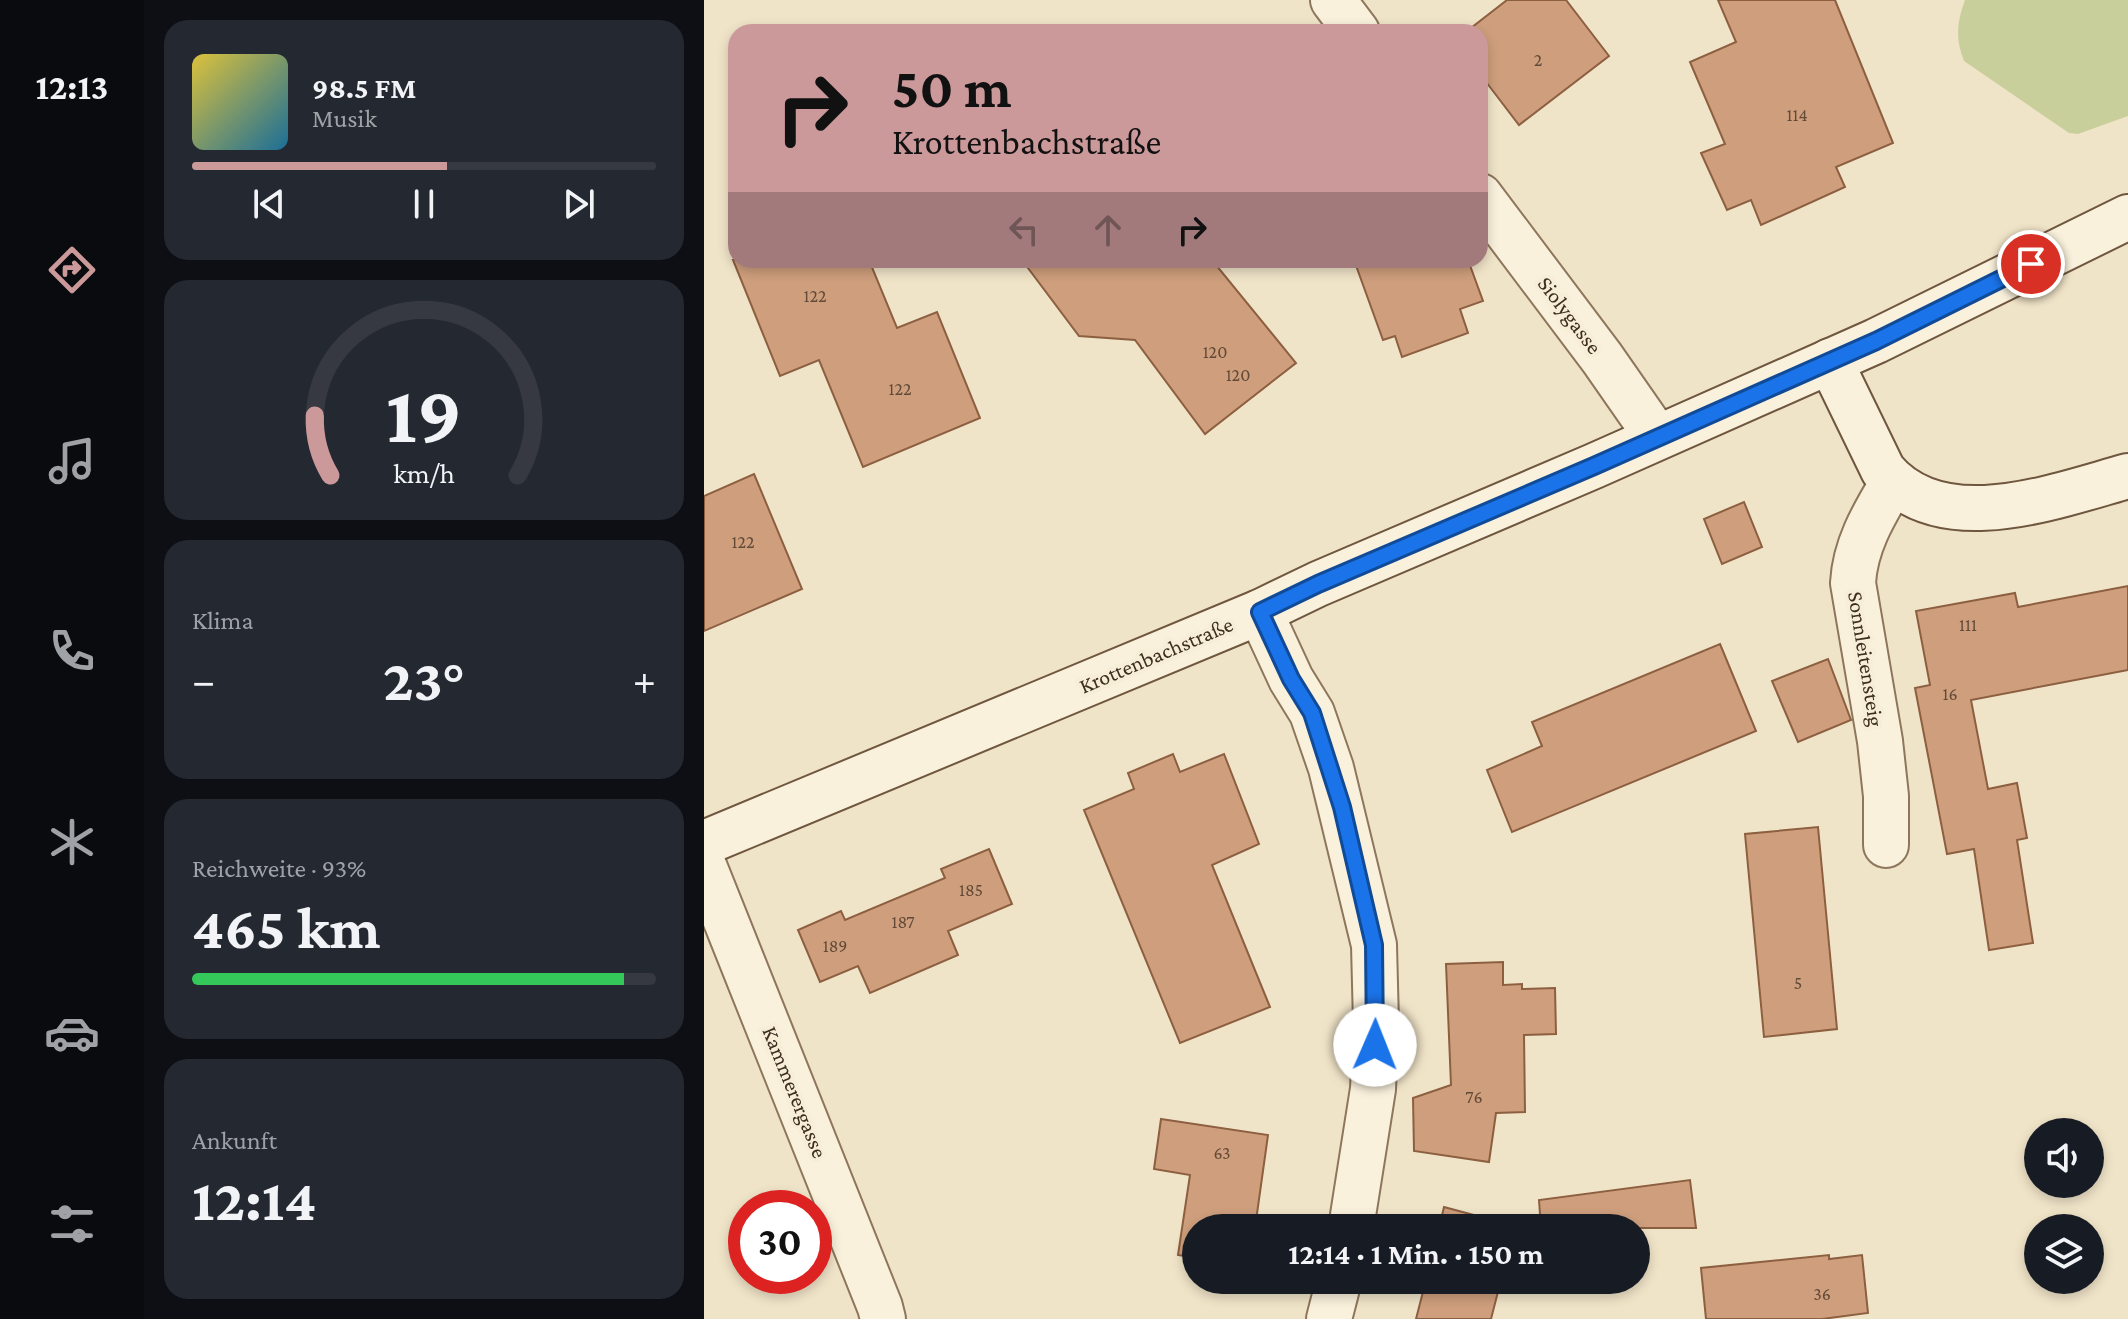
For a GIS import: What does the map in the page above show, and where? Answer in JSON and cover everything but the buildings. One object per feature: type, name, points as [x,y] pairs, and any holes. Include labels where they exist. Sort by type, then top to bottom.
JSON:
[{"type":"street","points":[[1333,0],[1351,24]]},
{"type":"street","name":"Siolygasse","points":[[1488,207],[1657,437]]},
{"type":"street","name":"Krottenbachstraße","points":[[704,843],[1260,612],[1876,341],[2128,217]]},
{"type":"street","points":[[1830,361],[1874,455],[1893,482],[1926,501],[1973,508],[2003,507],[2128,476]]},
{"type":"street","name":"Sonnleitensteig","points":[[1886,845],[1882,755],[1853,583],[1860,545],[1893,482]]},
{"type":"street","points":[[1260,612],[1291,679],[1312,713],[1331,768],[1374,945],[1376,1023],[1373,1089],[1353,1214]]},
{"type":"street","name":"Kammerergasse","points":[[704,866],[875,1292],[883,1319]]},
{"type":"street","points":[[1329,1319],[1335,1294]]},
{"type":"green space","points":[[1965,0],[2128,0],[2128,116],[2078,134],[2069,133],[1964,61],[1958,30]]},
{"type":"route","points":[[1375,1045],[1374,945],[1342,807],[1312,713],[1291,679],[1260,612],[1876,341],[2031,264]]}]
